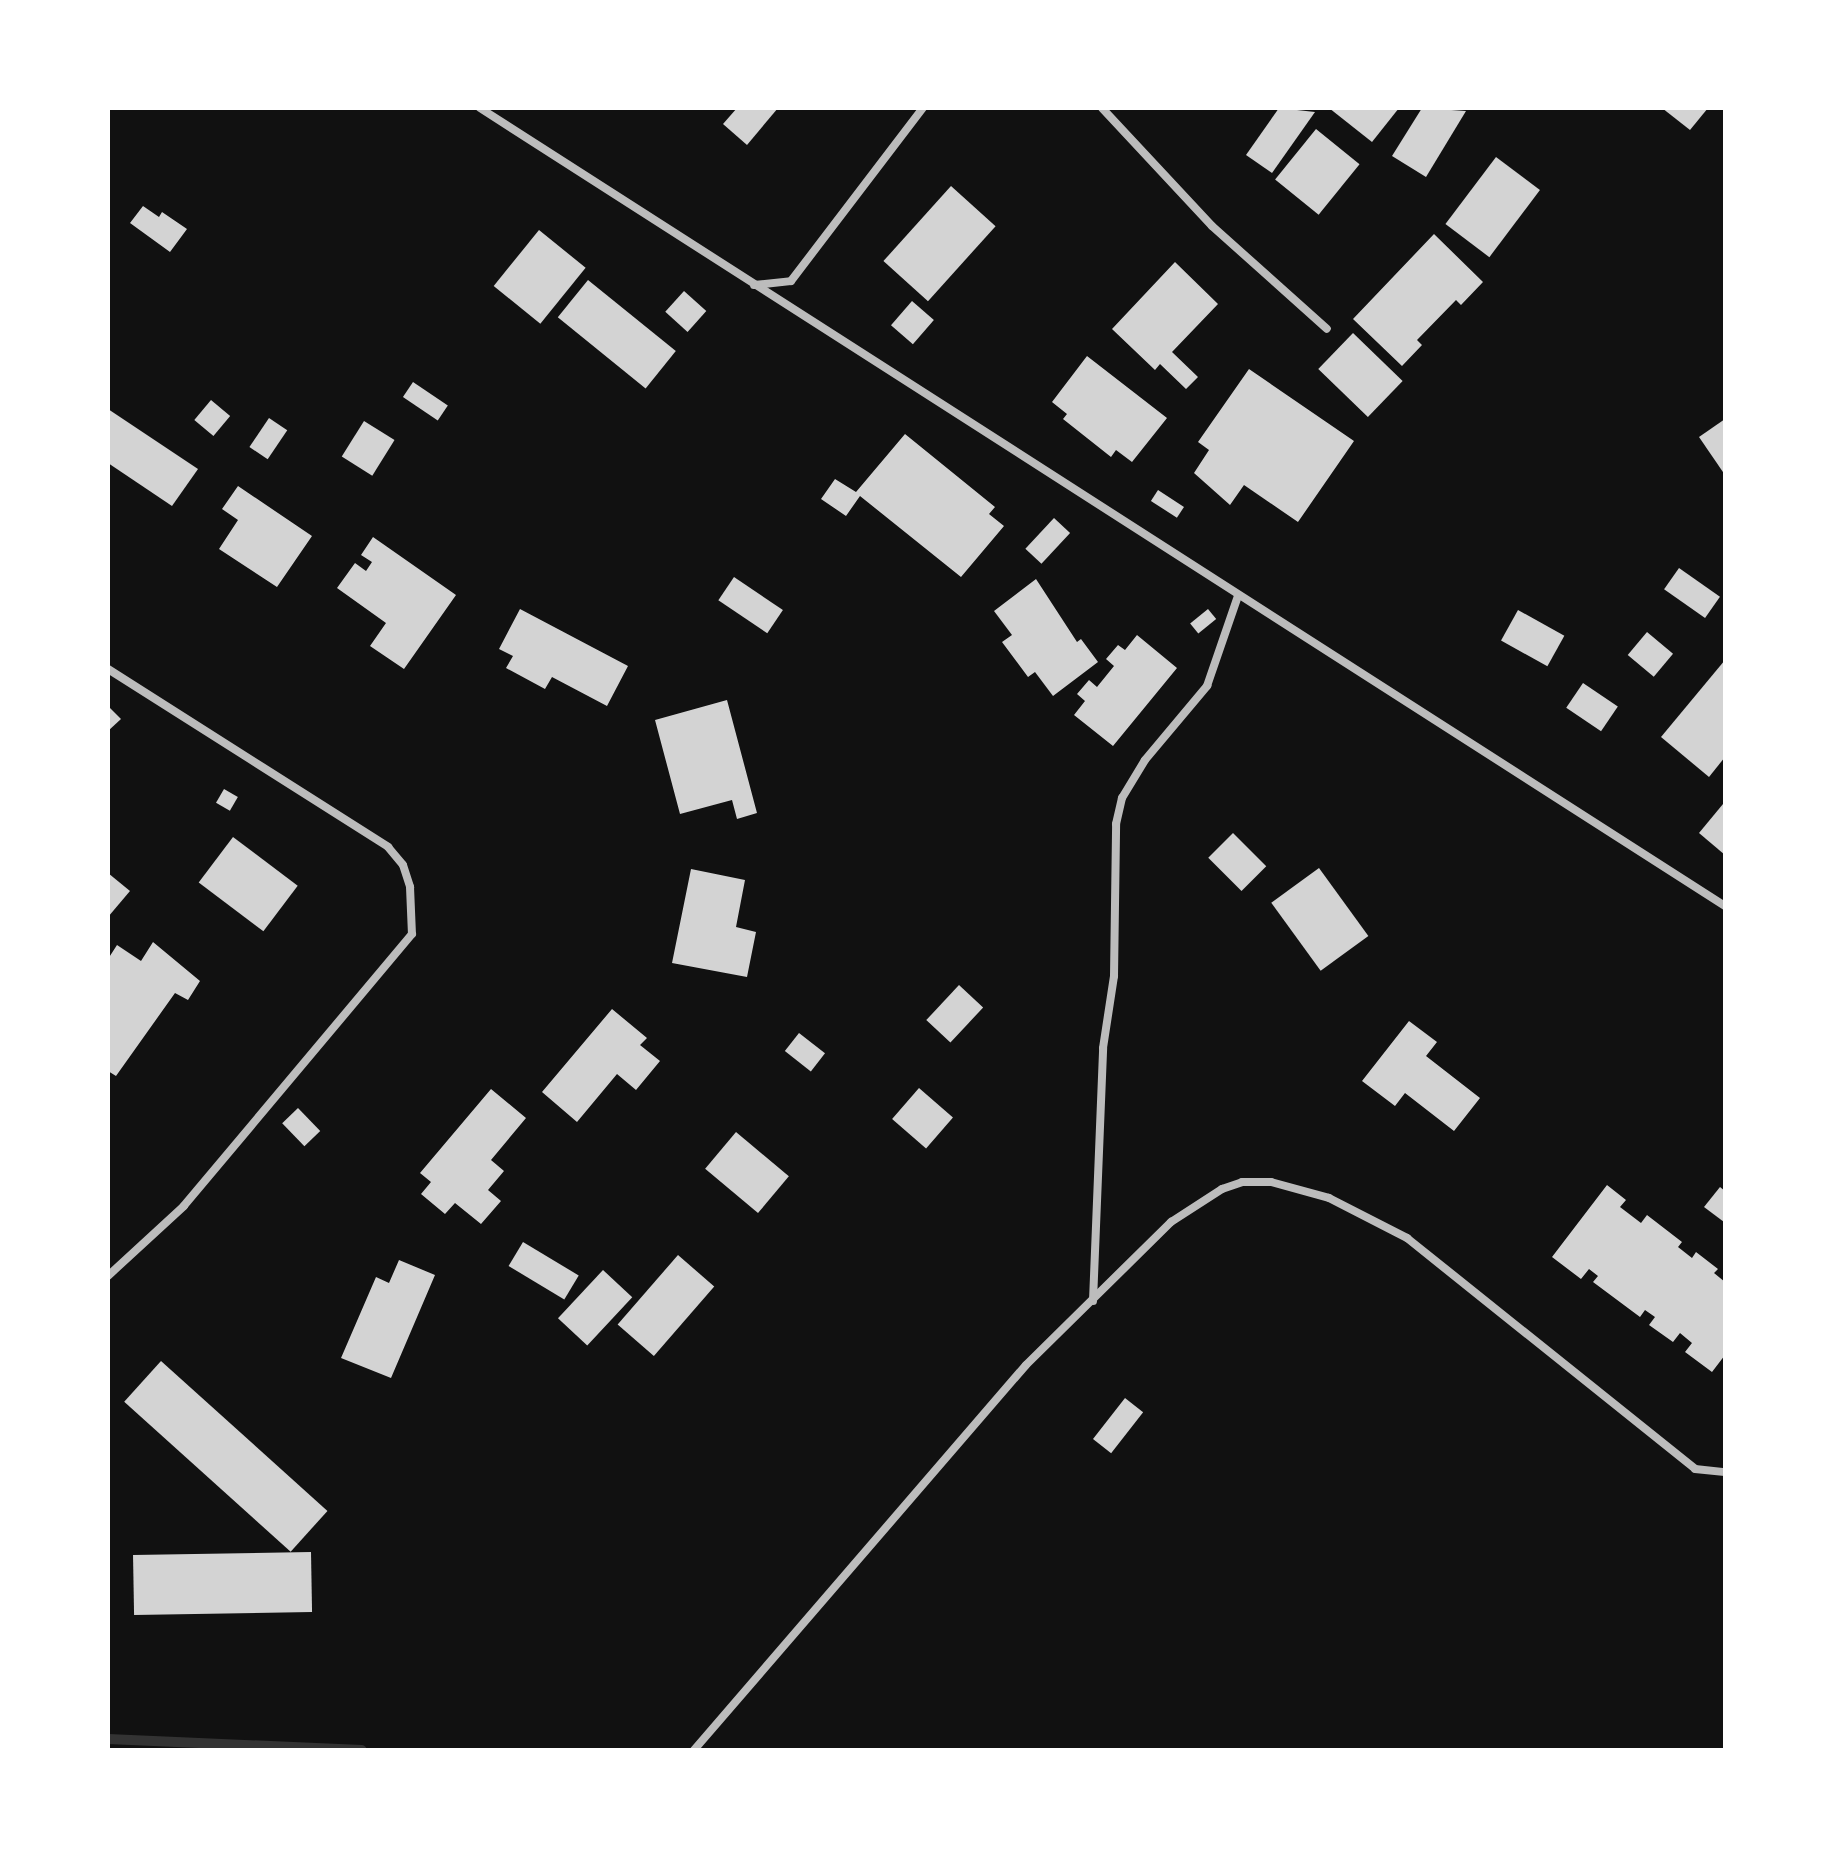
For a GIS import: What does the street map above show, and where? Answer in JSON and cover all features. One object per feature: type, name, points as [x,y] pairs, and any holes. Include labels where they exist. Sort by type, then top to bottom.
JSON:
[{"type":"street","points":[[480,108],[1725,906]]},
{"type":"street","points":[[753,285],[791,281],[923,108]]},
{"type":"street","points":[[1102,108],[1212,226],[1327,329]]},
{"type":"street","points":[[1093,1302],[1103,1048],[1114,976],[1116,824],[1122,798],[1145,760],[1207,686],[1238,596]]},
{"type":"street","points":[[108,669],[388,847],[403,865],[410,887],[412,934],[184,1206],[108,1276]]},
{"type":"street","points":[[694,1750],[934,1465],[1026,1365],[1171,1222],[1222,1189],[1271,1182],[1298,1188],[1329,1198],[1407,1238],[1695,1469],[1725,1472]]},
{"type":"building","points":[[737,108],[778,108],[747,145],[723,124]]},
{"type":"building","points":[[1279,108],[1315,112],[1272,173],[1246,155]]},
{"type":"building","points":[[1329,108],[1399,108],[1372,142]]},
{"type":"building","points":[[1422,108],[1466,111],[1426,177],[1392,156]]},
{"type":"building","points":[[1662,108],[1708,108],[1690,130]]},
{"type":"building","points":[[1316,129],[1360,164],[1319,215],[1275,180]]},
{"type":"building","points":[[1496,157],[1540,190],[1489,257],[1445,224]]},
{"type":"building","points":[[951,186],[996,226],[928,301],[883,261]]},
{"type":"building","points":[[143,206],[159,217],[162,212],[187,229],[170,252],[130,223]]},
{"type":"building","points":[[539,230],[586,268],[540,324],[494,286]]},
{"type":"building","points":[[1434,234],[1483,282],[1461,305],[1456,300],[1417,340],[1422,345],[1402,366],[1353,319]]},
{"type":"building","points":[[1175,262],[1218,304],[1172,352],[1198,377],[1186,389],[1160,364],[1155,370],[1112,329]]},
{"type":"building","points":[[588,280],[676,351],[646,388],[558,317]]},
{"type":"building","points":[[684,291],[706,311],[688,332],[665,312]]},
{"type":"building","points":[[912,301],[934,320],[913,344],[891,325]]},
{"type":"building","points":[[1353,333],[1403,381],[1368,417],[1318,369]]},
{"type":"building","points":[[1087,356],[1167,418],[1132,462],[1116,450],[1111,457],[1063,419],[1067,414],[1052,402]]},
{"type":"building","points":[[1249,369],[1354,441],[1298,522],[1244,485],[1230,505],[1194,473],[1209,450],[1198,442]]},
{"type":"building","points":[[413,382],[448,405],[438,420],[403,397]]},
{"type":"building","points":[[211,400],[230,416],[213,436],[194,420]]},
{"type":"building","points":[[108,409],[198,469],[172,506],[108,463]]},
{"type":"building","points":[[269,418],[287,430],[268,459],[249,447]]},
{"type":"building","points":[[1725,419],[1725,475],[1699,437]]},
{"type":"building","points":[[364,421],[395,440],[372,476],[342,457]]},
{"type":"building","points":[[905,434],[995,507],[989,514],[1004,526],[961,577],[860,496],[846,516],[821,499],[835,479],[856,492]]},
{"type":"building","points":[[238,486],[312,536],[277,587],[219,549],[238,520],[222,509]]},
{"type":"building","points":[[1158,490],[1184,507],[1177,518],[1151,501]]},
{"type":"building","points":[[1054,518],[1070,533],[1041,564],[1025,549]]},
{"type":"building","points":[[373,537],[456,595],[404,669],[370,646],[386,623],[337,588],[355,563],[366,571],[372,562],[361,555]]},
{"type":"building","points":[[1679,568],[1720,597],[1705,618],[1664,589]]},
{"type":"building","points":[[734,577],[783,610],[767,633],[718,600]]},
{"type":"building","points":[[1036,579],[1077,642],[1081,639],[1098,662],[1053,696],[1035,672],[1028,677],[1002,642],[1012,635],[994,611]]},
{"type":"building","points":[[520,609],[628,666],[607,706],[552,677],[545,689],[506,668],[513,656],[499,649]]},
{"type":"building","points":[[1208,609],[1216,619],[1198,634],[1190,623]]},
{"type":"building","points":[[1518,610],[1564,636],[1547,666],[1501,641]]},
{"type":"building","points":[[1647,632],[1673,654],[1654,677],[1628,655]]},
{"type":"building","points":[[1137,635],[1177,668],[1113,746],[1074,715],[1085,701],[1077,694],[1089,680],[1097,687],[1114,666],[1106,659],[1118,645],[1125,650]]},
{"type":"building","points":[[1725,660],[1725,757],[1709,777],[1661,737]]},
{"type":"building","points":[[1583,683],[1618,706],[1601,731],[1566,708]]},
{"type":"building","points":[[727,700],[757,813],[737,819],[732,800],[680,814],[655,720]]},
{"type":"building","points":[[108,706],[121,719],[108,731]]},
{"type":"building","points":[[224,789],[238,797],[230,811],[216,803]]},
{"type":"building","points":[[1725,805],[1725,855],[1699,833]]},
{"type":"building","points":[[1233,833],[1266,866],[1241,891],[1208,858]]},
{"type":"building","points":[[233,837],[298,886],[263,931],[199,883]]},
{"type":"building","points":[[1319,868],[1368,936],[1321,971],[1271,903]]},
{"type":"building","points":[[691,869],[745,880],[736,927],[756,932],[747,977],[672,963]]},
{"type":"building","points":[[108,873],[130,891],[108,917]]},
{"type":"building","points":[[153,942],[200,981],[188,1000],[175,993],[116,1076],[108,1071],[108,959],[117,945],[141,961]]},
{"type":"building","points":[[959,985],[983,1008],[950,1043],[926,1020]]},
{"type":"building","points":[[612,1009],[647,1038],[640,1045],[660,1061],[636,1090],[617,1074],[577,1122],[542,1092]]},
{"type":"building","points":[[1409,1021],[1437,1042],[1426,1056],[1480,1098],[1454,1131],[1405,1093],[1395,1106],[1362,1081]]},
{"type":"building","points":[[799,1033],[825,1053],[811,1071],[785,1051]]},
{"type":"building","points":[[919,1088],[953,1118],[926,1148],[892,1119]]},
{"type":"building","points":[[491,1089],[526,1118],[491,1160],[504,1171],[488,1190],[501,1201],[481,1224],[455,1203],[445,1214],[421,1194],[431,1182],[420,1173]]},
{"type":"building","points":[[298,1108],[320,1131],[304,1146],[282,1123]]},
{"type":"building","points":[[736,1132],[789,1176],[758,1213],[705,1169]]},
{"type":"building","points":[[1607,1185],[1626,1200],[1620,1207],[1641,1223],[1647,1215],[1682,1242],[1678,1247],[1692,1258],[1696,1252],[1718,1269],[1714,1273],[1725,1282],[1725,1355],[1712,1372],[1685,1352],[1692,1343],[1680,1333],[1673,1342],[1649,1325],[1655,1317],[1645,1310],[1640,1317],[1593,1282],[1598,1276],[1589,1269],[1581,1279],[1552,1257]]},
{"type":"building","points":[[1720,1187],[1725,1191],[1724,1222],[1704,1207]]},
{"type":"building","points":[[523,1242],[579,1275],[564,1299],[509,1266]]},
{"type":"building","points":[[678,1255],[714,1286],[654,1356],[618,1324]]},
{"type":"building","points":[[399,1260],[435,1275],[391,1378],[341,1358],[376,1277],[389,1283]]},
{"type":"building","points":[[603,1270],[632,1297],[587,1346],[558,1318]]},
{"type":"building","points":[[161,1361],[327,1511],[291,1552],[124,1402]]},
{"type":"building","points":[[1125,1398],[1143,1412],[1111,1453],[1093,1439]]},
{"type":"building","points":[[311,1552],[312,1612],[134,1615],[133,1555]]},
{"type":"waterway","points":[[108,1739],[362,1750]]}]
